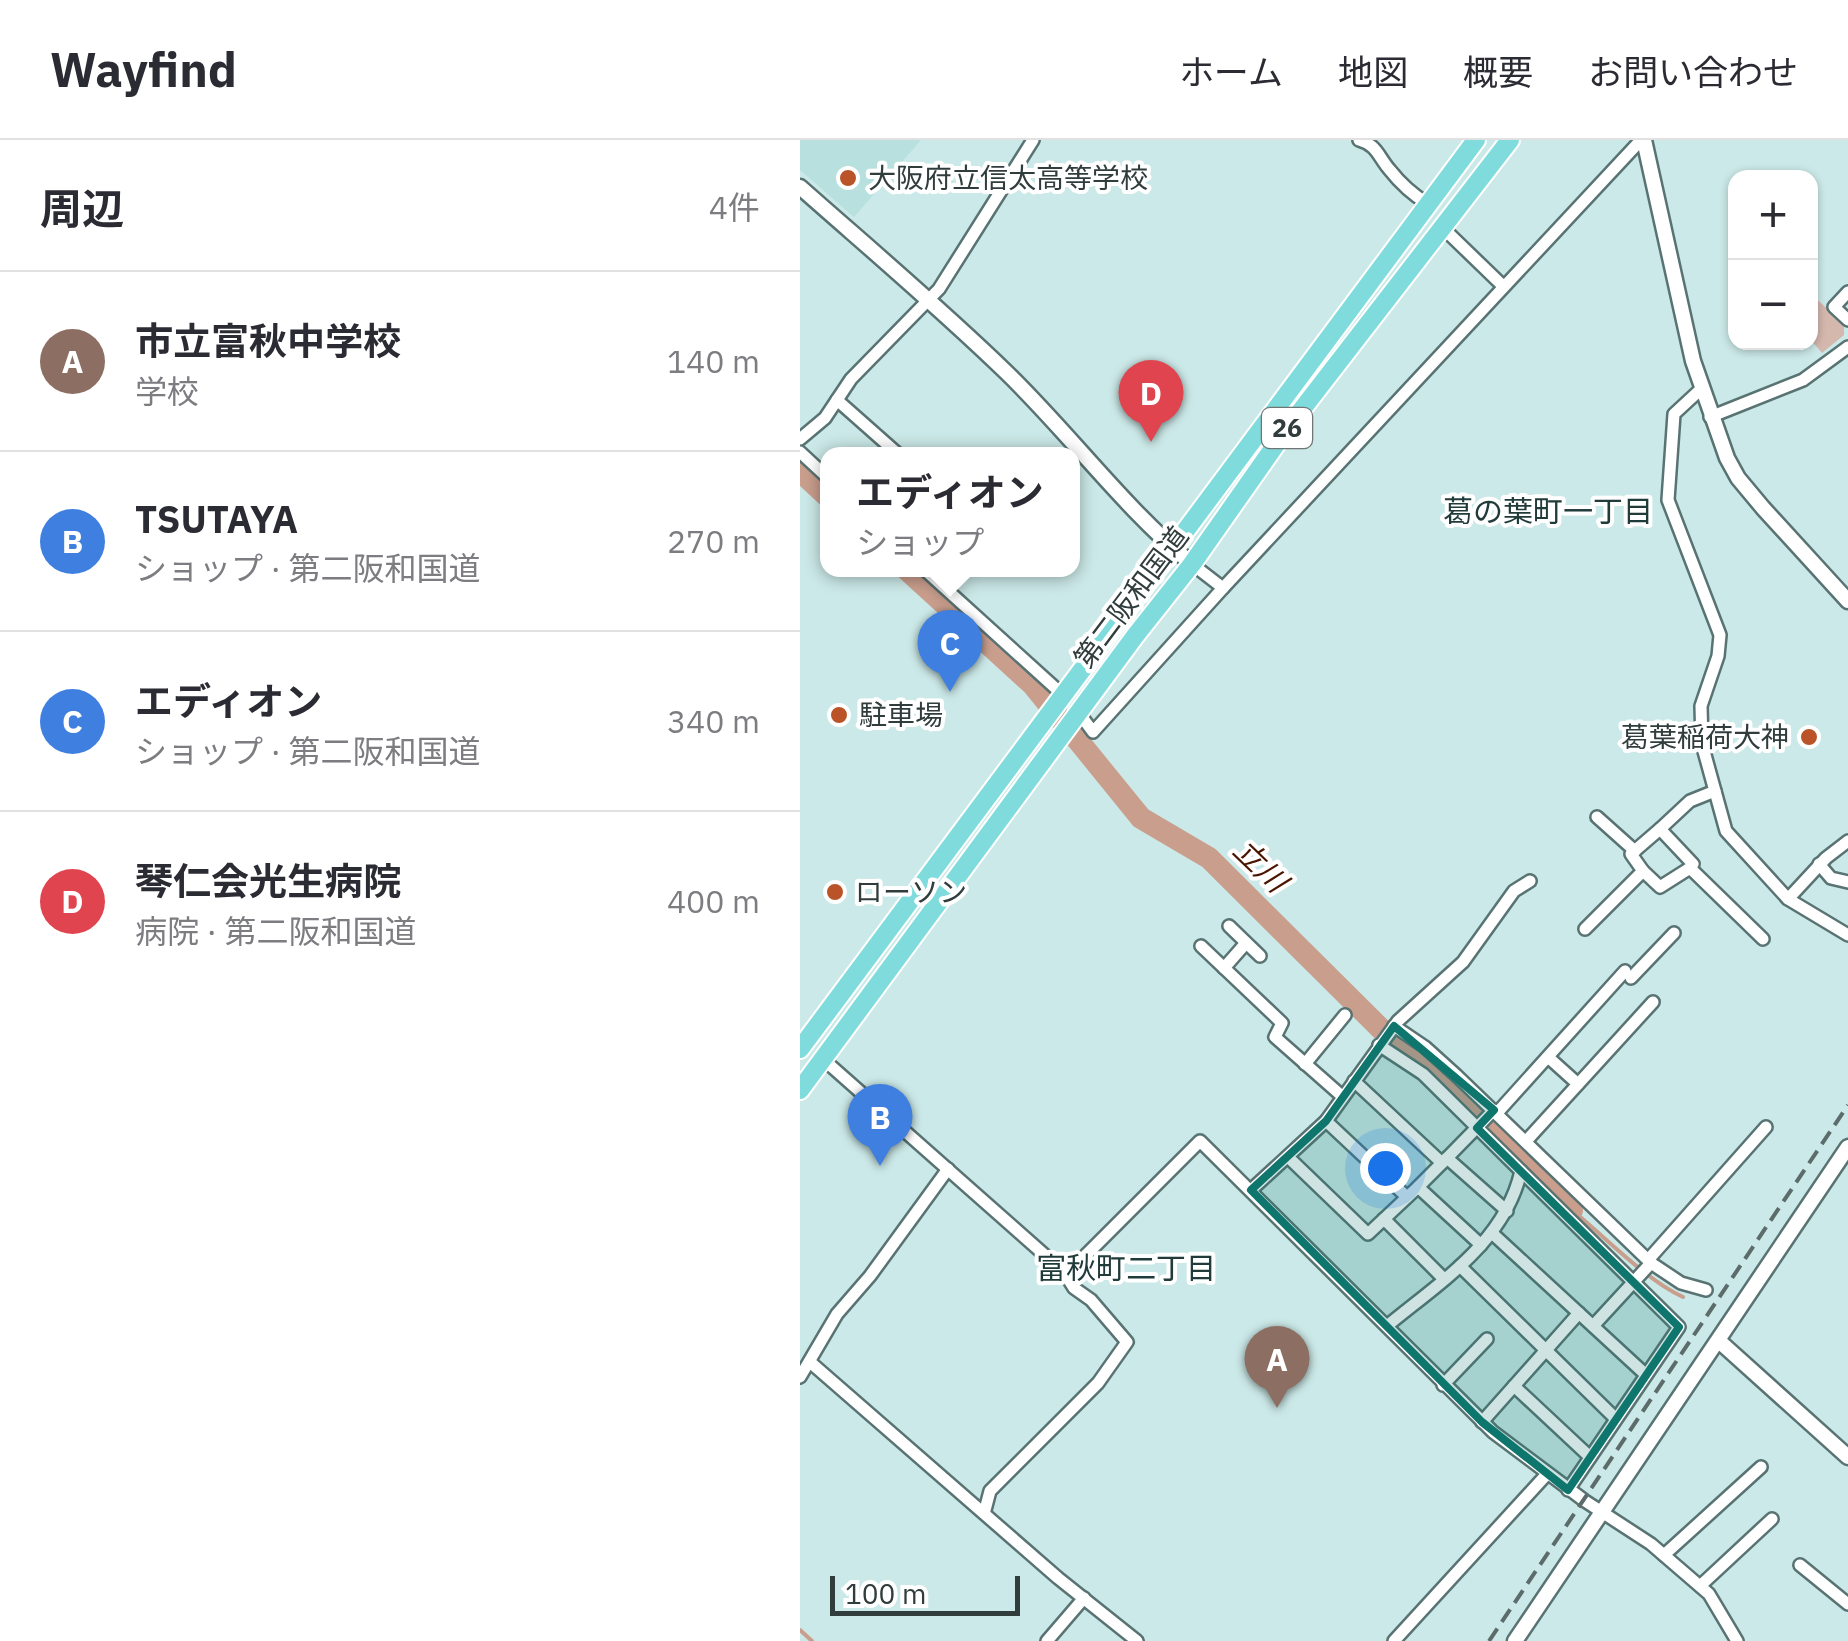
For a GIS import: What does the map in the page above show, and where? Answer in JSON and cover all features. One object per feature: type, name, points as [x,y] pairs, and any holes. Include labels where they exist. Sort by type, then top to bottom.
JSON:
[{"type":"highway","name":"第二阪和国道","points":[[802,1043],[1476,140]]},
{"type":"highway","name":"第二阪和国道","points":[[800,1090],[1192,564],[1286,430],[1510,140]]},
{"type":"street","points":[[800,439],[824,418],[851,379],[940,289],[1033,140]]},
{"type":"street","points":[[1359,140],[1373,145],[1388,169],[1414,196],[1428,204]]},
{"type":"street","points":[[1071,722],[1093,732],[1642,140]]},
{"type":"street","points":[[1642,140],[1710,417],[1738,478],[1848,601]]},
{"type":"street","points":[[800,188],[1017,383],[1077,447]]},
{"type":"street","points":[[1443,228],[1503,286]]},
{"type":"street","points":[[1848,292],[1834,307],[1848,320]]},
{"type":"street","points":[[1710,417],[1803,380],[1848,347]]},
{"type":"street","points":[[1702,389],[1674,414],[1668,500],[1720,635],[1718,656],[1701,706],[1702,744],[1726,832],[1788,899],[1848,935]]},
{"type":"street","points":[[837,400],[875,442],[885,447]]},
{"type":"street","points":[[1080,450],[1172,548],[1224,588]]},
{"type":"street","points":[[800,452],[820,471]]},
{"type":"street","points":[[932,577],[1056,704]]},
{"type":"street","points":[[1660,829],[1693,864],[1660,887],[1630,854],[1690,801],[1715,791]]},
{"type":"street","points":[[1597,817],[1634,851]]},
{"type":"street","points":[[1788,899],[1819,864],[1848,841]]},
{"type":"street","points":[[1819,864],[1831,878],[1848,882]]},
{"type":"street","points":[[1690,868],[1762,939]]},
{"type":"street","points":[[1585,929],[1643,871]]},
{"type":"street","points":[[1251,1190],[1326,1120],[1394,1027],[1463,962],[1514,891],[1530,881]]},
{"type":"street","points":[[1229,926],[1260,956]]},
{"type":"street","points":[[1288,1157],[1368,1234],[1674,933]]},
{"type":"street","points":[[1224,968],[1246,943]]},
{"type":"street","points":[[1201,946],[1282,1023],[1275,1037],[1343,1097]]},
{"type":"street","points":[[1527,1140],[1653,1002]]},
{"type":"street","points":[[1306,1064],[1345,1015]]},
{"type":"street","points":[[1394,1027],[1425,1047],[1527,1140],[1650,1262],[1681,1283],[1706,1290]]},
{"type":"street","points":[[802,1043],[1064,1272],[1074,1288],[1091,1300],[1126,1342],[1098,1383],[990,1491],[984,1510]]},
{"type":"street","points":[[1381,1043],[1423,1074],[1479,1126],[1680,1327],[1568,1490]]},
{"type":"street","points":[[1548,1057],[1578,1084]]},
{"type":"street","points":[[1354,1080],[1507,1211]]},
{"type":"street","points":[[1326,1120],[1407,1197]]},
{"type":"street","points":[[1593,1326],[1766,1126]]},
{"type":"street","points":[[1064,1272],[1075,1266],[1200,1141],[1482,1422],[1568,1490],[1664,1554],[1709,1594],[1736,1641]]},
{"type":"street","points":[[1515,1641],[1848,1147]]},
{"type":"street","points":[[1387,1326],[1493,1234],[1515,1198],[1524,1171],[1540,1157]]},
{"type":"street","points":[[800,1378],[837,1314],[870,1276],[948,1169]]},
{"type":"street","points":[[1418,1187],[1481,1245]]},
{"type":"street","points":[[1384,1219],[1444,1279]]},
{"type":"street","points":[[1493,1234],[1645,1374]]},
{"type":"street","points":[[1460,1266],[1615,1418]]},
{"type":"street","points":[[1482,1422],[1579,1313]]},
{"type":"street","points":[[1444,1385],[1486,1339]]},
{"type":"street","points":[[1718,1341],[1848,1457]]},
{"type":"street","points":[[810,1362],[1138,1641]]},
{"type":"street","points":[[1514,1386],[1590,1456]]},
{"type":"street","points":[[1664,1554],[1761,1467]]},
{"type":"street","points":[[1394,1641],[1548,1474]]},
{"type":"street","points":[[1700,1586],[1772,1519]]},
{"type":"street","points":[[1800,1565],[1848,1604]]},
{"type":"street","points":[[1047,1641],[1084,1598]]},
{"type":"highlighted area","points":[[1394,1026],[1494,1110],[1477,1128],[1679,1327],[1568,1490],[1482,1422],[1251,1190],[1326,1121]]},
{"type":"shaded area","name":"大阪府立信太高等学校","points":[[800,140],[921,140],[854,217],[800,170]]},
{"type":"shaded area","points":[[1818,300],[1844,324],[1844,335],[1822,353],[1818,348]]},
{"type":"waterway","name":"立川","points":[[800,471],[820,490]]},
{"type":"waterway","name":"立川","points":[[915,577],[1033,685],[1141,818],[1209,858],[1386,1034],[1484,1116],[1572,1210]]},
{"type":"waterway","points":[[1572,1210],[1640,1269],[1683,1297]]},
{"type":"waterway","points":[[800,1630],[812,1641]]},
{"type":"railway","points":[[1489,1641],[1848,1105]]},
{"type":"place","name":"大阪府立信太高等学校","points":[[848,178]]},
{"type":"place","name":"琴仁会光生病院","points":[[1151,442]]},
{"type":"place","name":"エディオン","points":[[950,692]]},
{"type":"place","name":"駐車場","points":[[839,715]]},
{"type":"place","name":"葛葉稲荷大神","points":[[1809,737]]},
{"type":"place","name":"ローソン","points":[[835,892]]},
{"type":"place","name":"TSUTAYA","points":[[880,1166]]},
{"type":"place","name":"市立富秋中学校","points":[[1277,1408]]},
{"type":"district","name":"葛の葉町一丁目","points":[[1548,512]]},
{"type":"district","name":"富秋町二丁目","points":[[1126,1269]]}]
